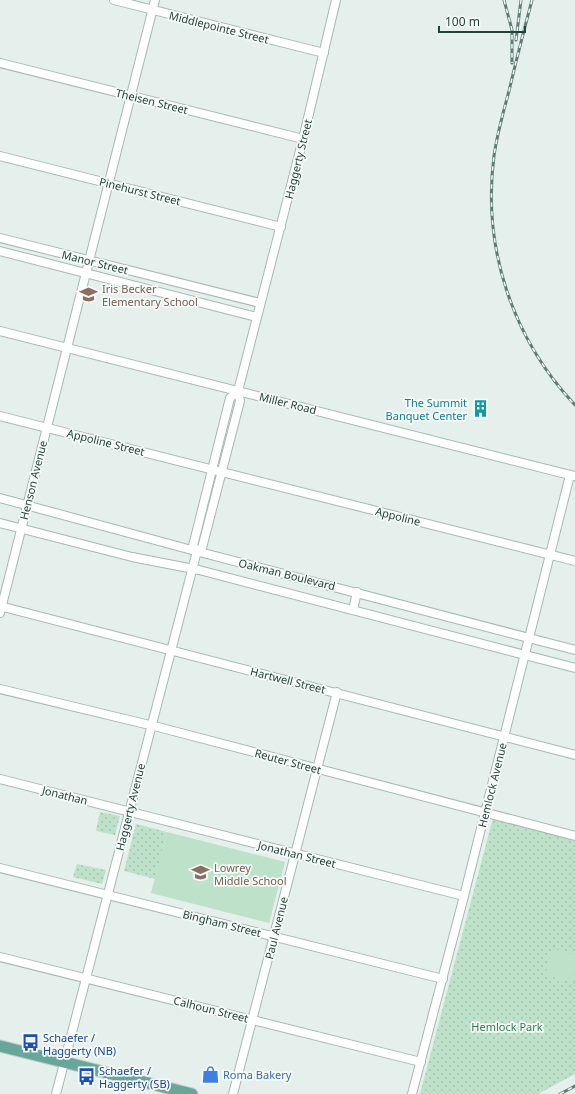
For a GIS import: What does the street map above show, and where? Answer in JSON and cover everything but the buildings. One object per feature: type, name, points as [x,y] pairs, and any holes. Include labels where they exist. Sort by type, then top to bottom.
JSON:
[{"type":"main road","points":[[0,1046],[192,1094]]},
{"type":"street","name":"Middlepointe Street","points":[[114,0],[324,53]]},
{"type":"street","points":[[85,272],[155,0]]},
{"type":"street","name":"Haggerty Street","points":[[256,317],[281,227],[336,0]]},
{"type":"street","name":"Theisen Street","points":[[0,63],[303,139]]},
{"type":"street","name":"Pinehurst Street","points":[[0,156],[281,227]]},
{"type":"street","name":"Manor Street","points":[[0,238],[260,303]]},
{"type":"street","name":"Manor Street","points":[[0,251],[256,317]]},
{"type":"street","name":"Henson Avenue","points":[[1,608],[85,272]]},
{"type":"street","name":"Haggerty Avenue","points":[[64,1062],[197,551],[202,548],[222,472],[240,402],[238,391],[256,317]]},
{"type":"street","name":"Miller Road","points":[[0,331],[573,476]]},
{"type":"street","name":"Haggerty Avenue","points":[[197,551],[193,546],[230,398],[238,391]]},
{"type":"street","name":"Appoline Street","points":[[0,416],[222,472]]},
{"type":"street","points":[[223,426],[233,428]]},
{"type":"street","name":"Appoline","points":[[222,472],[575,561]]},
{"type":"street","name":"Hemlock Avenue","points":[[412,1094],[443,979],[550,555],[573,476]]},
{"type":"street","name":"Oakman Boulevard","points":[[0,498],[575,650]]},
{"type":"street","points":[[203,507],[212,510]]},
{"type":"street","name":"Oakman Boulevard","points":[[0,523],[132,557],[193,568],[575,668]]},
{"type":"street","points":[[353,610],[357,592]]},
{"type":"street","name":"Hartwell Street","points":[[1,608],[337,692],[575,755]]},
{"type":"street","name":"Reuter Street","points":[[0,689],[151,726],[575,836]]},
{"type":"street","name":"Paul Avenue","points":[[233,1094],[337,692]]},
{"type":"street","name":"Jonathan","points":[[0,779],[130,811]]},
{"type":"street","name":"Jonathan Street","points":[[130,811],[464,896]]},
{"type":"street","name":"Bingham Street","points":[[0,868],[443,979]]},
{"type":"street","name":"Calhoun Street","points":[[0,957],[421,1062]]},
{"type":"street","points":[[56,1094],[64,1062]]},
{"type":"green space","points":[[100,812],[120,816],[115,835],[96,831]]},
{"type":"green space","name":"Hemlock Park","points":[[493,818],[575,840],[575,1074],[538,1094],[420,1094]]},
{"type":"green space","points":[[136,824],[167,832],[155,879],[124,871]]},
{"type":"green space","name":"Lowrey Middle School","points":[[167,832],[285,862],[269,923],[151,893]]},
{"type":"green space","points":[[77,864],[106,870],[102,884],[73,877]]},
{"type":"green space","points":[[552,948],[575,955],[575,971],[572,982],[545,975]]},
{"type":"railway","points":[[504,0],[512,30],[512,63]]},
{"type":"railway","points":[[516,40],[521,0]]},
{"type":"railway","points":[[532,0],[495,148],[491,190],[493,224],[498,257],[506,290],[519,321],[534,351],[553,379],[575,405]]},
{"type":"railway","points":[[560,1094],[575,1086]]},
{"type":"place","name":"Iris Becker Elementary School","points":[[89,294]]},
{"type":"place","name":"The Summit Banquet Center","points":[[480,408]]},
{"type":"place","name":"Lowrey Middle School","points":[[201,873]]},
{"type":"place","name":"Schaefer / Haggerty (NB)","points":[[30,1043]]},
{"type":"place","name":"Roma Bakery","points":[[210,1074]]},
{"type":"place","name":"Schaefer / Haggerty (SB)","points":[[86,1076]]}]
